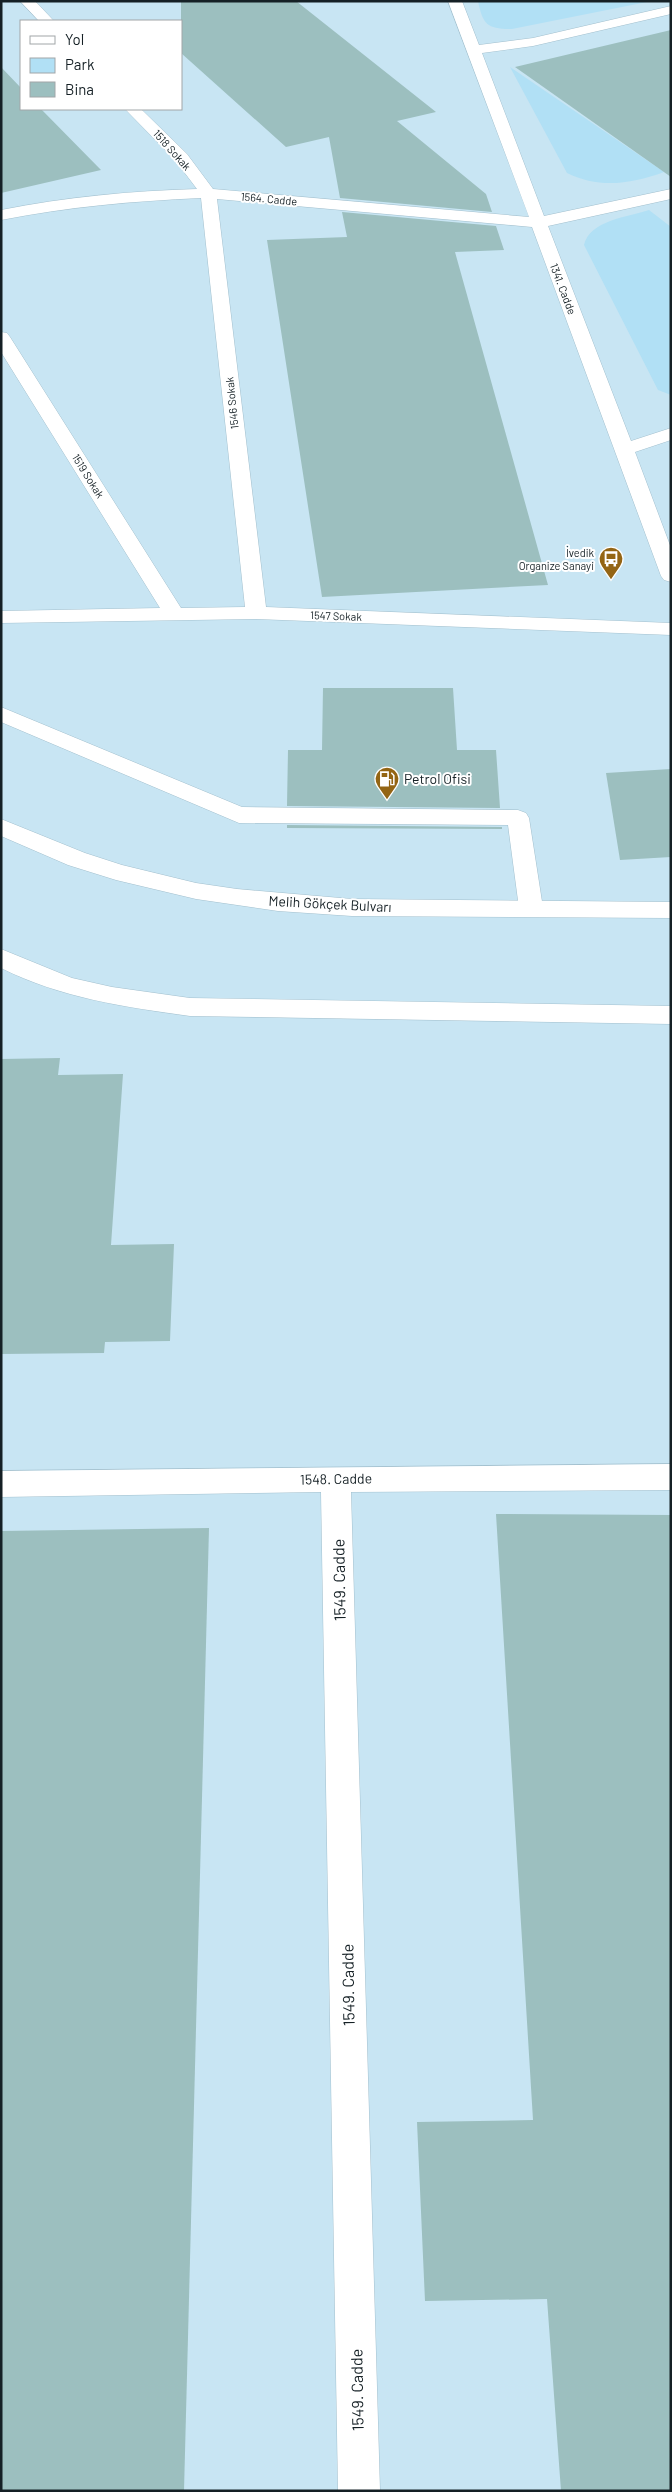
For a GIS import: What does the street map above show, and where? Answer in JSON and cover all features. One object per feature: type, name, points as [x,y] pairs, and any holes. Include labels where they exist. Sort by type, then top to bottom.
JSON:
[{"type":"street","points":[[27,1],[46,20]]},
{"type":"street","name":"1341. Cadde","points":[[455,1],[537,223],[626,449],[671,576]]},
{"type":"street","points":[[473,50],[533,42],[671,10]]},
{"type":"street","name":"1518 Sokak","points":[[134,110],[181,157],[208,193]]},
{"type":"street","name":"1564. Cadde","points":[[1,215],[41,207],[133,196],[208,193],[537,223],[671,194]]},
{"type":"street","name":"1546 Sokak","points":[[208,193],[256,613]]},
{"type":"street","name":"1519 Sokak","points":[[1,337],[174,614]]},
{"type":"street","points":[[626,449],[671,434]]},
{"type":"street","name":"1547 Sokak","points":[[1,618],[256,613],[671,629]]},
{"type":"street","points":[[1,714],[239,814],[518,818],[530,908]]},
{"type":"street","name":"Melih Gökçek Bulvarı","points":[[1,827],[36,845],[93,866],[169,885],[254,899],[319,906],[671,910]]},
{"type":"street","points":[[1,958],[37,976],[84,989],[131,999],[190,1007],[671,1015]]},
{"type":"street","name":"1548. Cadde","points":[[1,1484],[671,1477]]},
{"type":"street","name":"1549. Cadde","points":[[336,1479],[360,2491]]},
{"type":"shaded area","points":[[1,1],[671,1],[671,2491],[1,2491]]},
{"type":"green space","points":[[478,1],[652,1],[512,29],[497,28],[488,24],[482,16]]},
{"type":"green space","points":[[510,67],[664,172],[627,182],[615,183],[591,181],[567,173]]},
{"type":"green space","points":[[649,210],[671,227],[671,395],[658,390],[584,245],[594,230],[602,225]]},
{"type":"building","points":[[181,1],[296,1],[436,112],[397,121],[486,194],[492,212],[340,198],[329,137],[286,147],[182,54]]},
{"type":"building","points":[[671,30],[671,177],[515,67]]},
{"type":"building","points":[[1,67],[20,87],[20,110],[42,110],[101,170],[1,193]]},
{"type":"building","points":[[342,212],[496,226],[504,250],[455,252],[548,585],[322,597],[267,240],[347,237]]},
{"type":"building","points":[[323,688],[453,688],[457,750],[496,750],[500,808],[287,806],[288,750],[322,750]]},
{"type":"building","points":[[671,769],[671,857],[620,860],[606,773]]},
{"type":"building","points":[[287,825],[502,827],[502,829],[287,828]]},
{"type":"building","points":[[60,1058],[58,1075],[123,1074],[111,1245],[174,1244],[170,1341],[105,1342],[104,1353],[1,1354],[1,1059]]},
{"type":"building","points":[[496,1514],[671,1515],[671,2491],[561,2491],[547,2299],[425,2301],[417,2122],[533,2120]]},
{"type":"building","points":[[209,1528],[184,2491],[1,2491],[1,1531]]},
{"type":"place","name":"İvedik Organize Sanayi","points":[[611,580]]},
{"type":"place","name":"Petrol Ofisi","points":[[387,800]]}]
